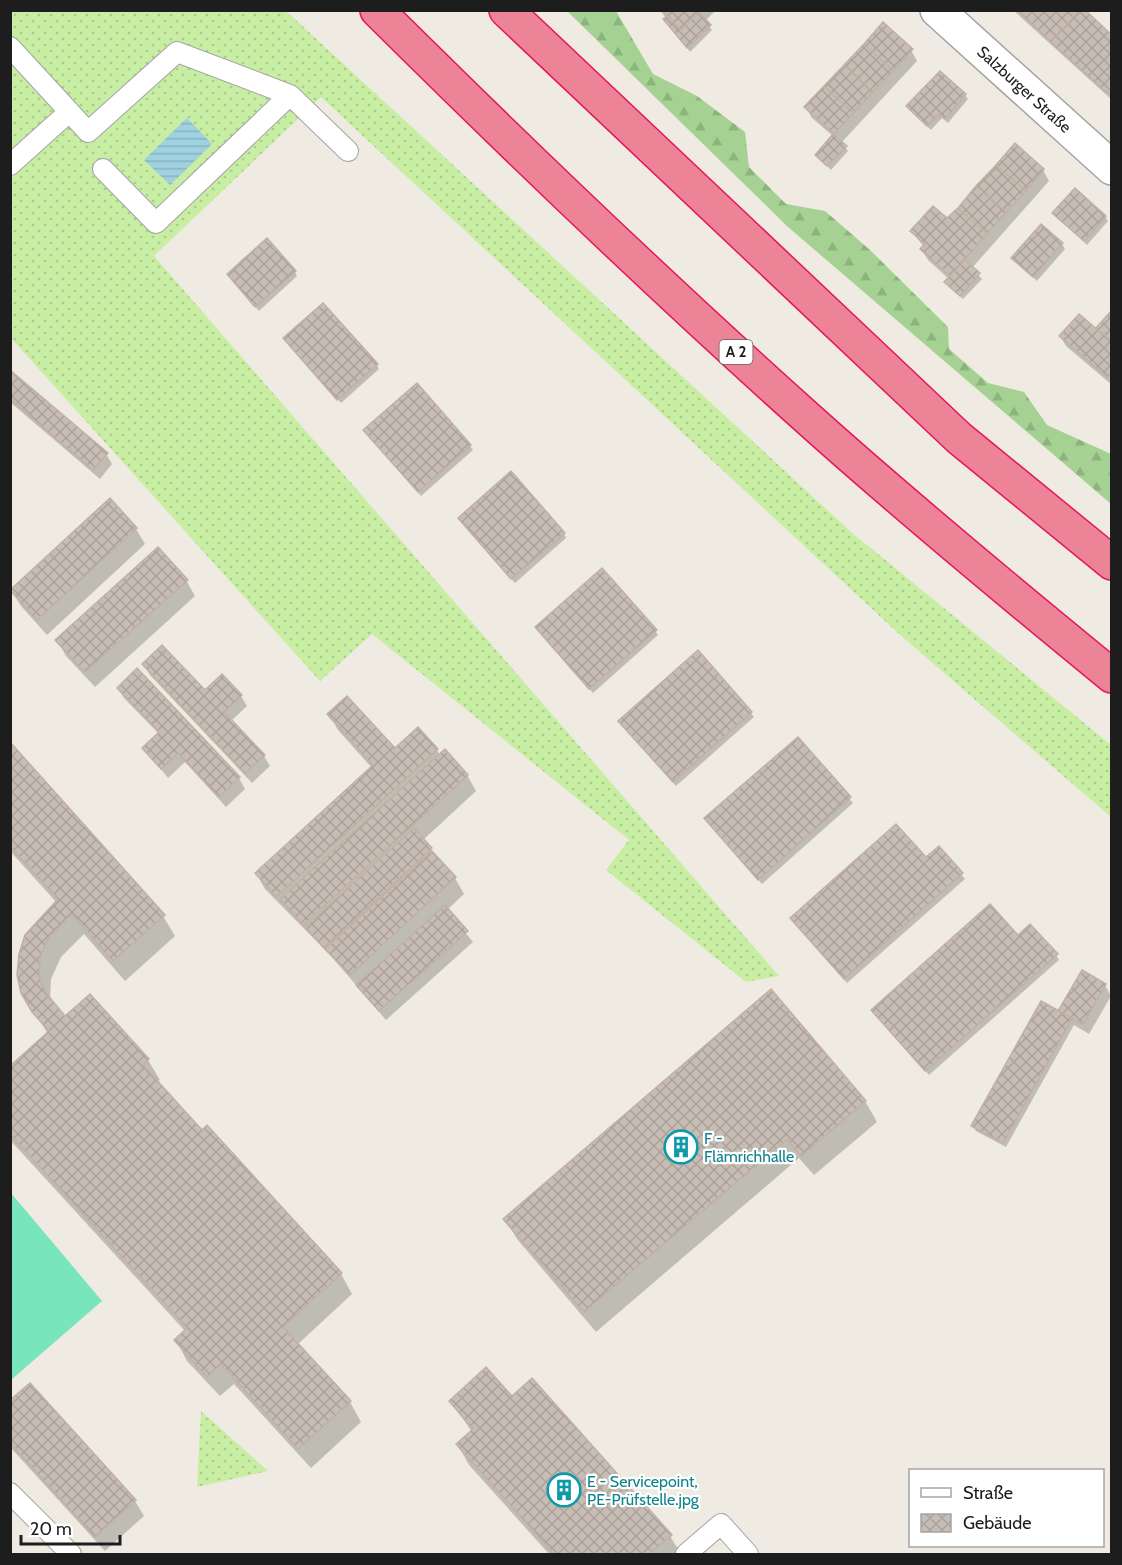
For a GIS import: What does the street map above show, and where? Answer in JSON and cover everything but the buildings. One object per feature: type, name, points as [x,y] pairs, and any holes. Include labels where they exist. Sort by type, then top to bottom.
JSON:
[{"type":"highway","name":"A 2","points":[[377,10],[484,116],[803,415],[987,574],[1112,676]]},
{"type":"highway","points":[[506,10],[959,438],[1112,563]]},
{"type":"street","name":"Salzburger Straße","points":[[937,10],[1112,168]]},
{"type":"lane","points":[[10,47],[88,132],[177,52],[290,95],[348,151]]},
{"type":"lane","points":[[103,169],[156,223],[290,95]]},
{"type":"lane","points":[[10,165],[69,112]]},
{"type":"lane","points":[[10,1493],[71,1554]]},
{"type":"lane","points":[[686,1554],[721,1524],[748,1554]]},
{"type":"green space","points":[[11,11],[286,11],[851,532],[1111,745],[1111,817],[899,634],[321,97],[154,256],[779,976],[746,982],[606,870],[629,840],[372,634],[320,681],[11,338]]},
{"type":"green space","points":[[567,11],[616,11],[653,74],[697,96],[745,132],[749,167],[786,204],[825,211],[870,250],[948,327],[949,349],[988,383],[1024,392],[1047,425],[1111,454],[1111,504],[788,227]]},
{"type":"green space","points":[[11,1193],[102,1301],[10,1380]]},
{"type":"green space","points":[[201,1411],[268,1471],[197,1487]]},
{"type":"water","points":[[187,118],[212,144],[170,185],[144,160]]},
{"type":"place","name":"F - Flämrichhalle","points":[[681,1147]]},
{"type":"place","name":"E - Servicepoint, PE-Prüfstelle.jpg","points":[[564,1490]]}]
